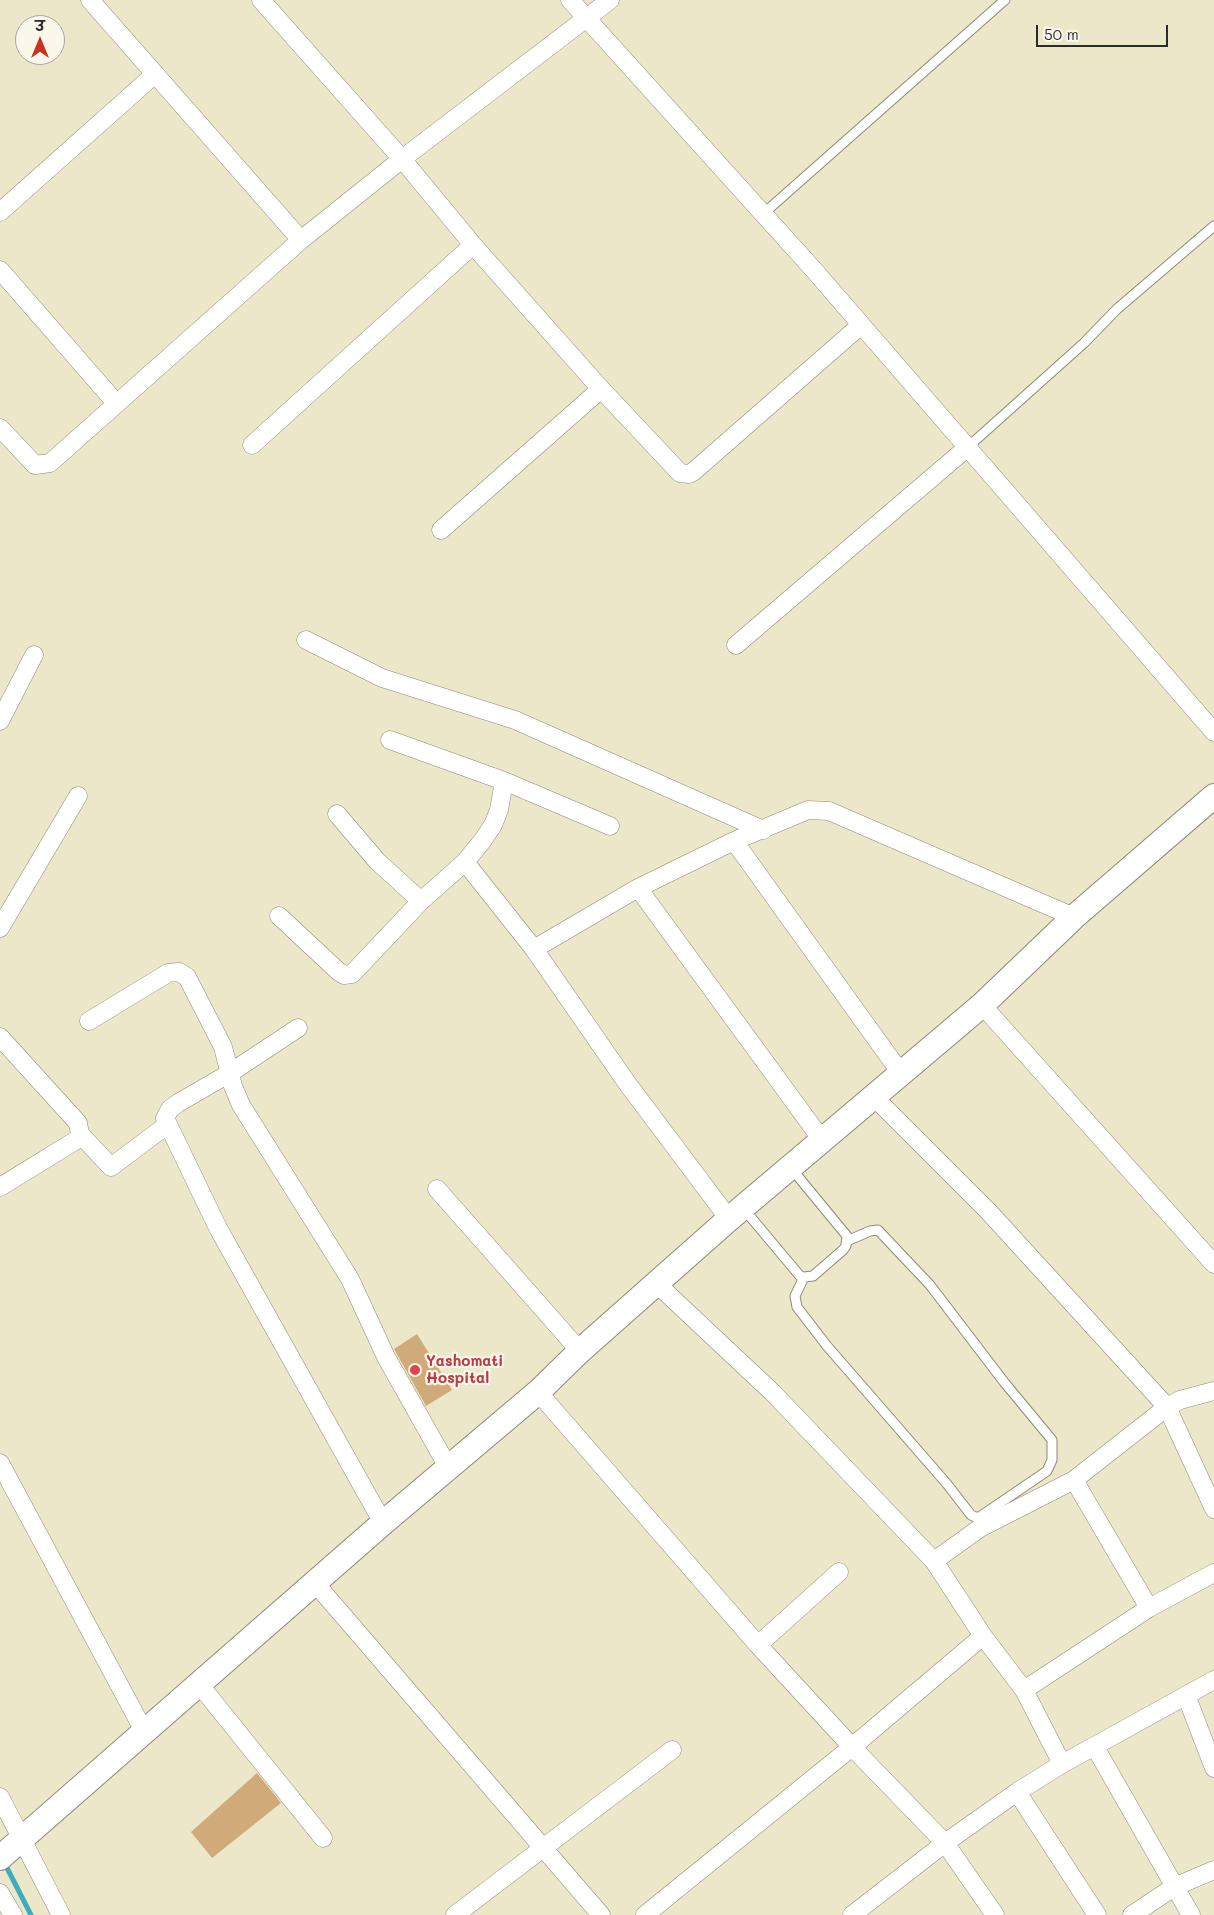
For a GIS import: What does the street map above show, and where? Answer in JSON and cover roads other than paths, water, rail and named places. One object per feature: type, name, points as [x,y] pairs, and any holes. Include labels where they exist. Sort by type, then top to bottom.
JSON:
[{"type":"main road","points":[[10,1849],[383,1523],[538,1392],[580,1351],[736,1213],[791,1168],[900,1072],[982,1005],[1074,917],[1214,796]]},
{"type":"street","points":[[90,0],[301,240]]},
{"type":"street","points":[[261,0],[402,159],[473,245],[676,470],[689,474],[861,325]]},
{"type":"street","points":[[570,0],[969,446],[1214,732]]},
{"type":"street","points":[[1,433],[35,465],[42,465],[59,457],[116,403],[301,240],[402,159],[610,0]]},
{"type":"street","points":[[0,212],[155,74]]},
{"type":"street","points":[[252,445],[473,245]]},
{"type":"street","points":[[0,270],[116,403]]},
{"type":"street","points":[[441,530],[601,389]]},
{"type":"street","points":[[736,645],[969,446]]},
{"type":"street","points":[[306,640],[382,678],[515,720],[762,830]]},
{"type":"street","points":[[0,721],[34,655]]},
{"type":"street","points":[[390,740],[504,781],[610,826]]},
{"type":"street","points":[[279,916],[338,971],[348,975],[357,970],[421,901],[465,862],[493,824],[502,796],[504,781]]},
{"type":"street","points":[[0,928],[78,796]]},
{"type":"street","points":[[534,949],[638,888],[734,841],[808,810],[829,811],[1074,917]]},
{"type":"street","points":[[336,814],[377,861],[421,901]]},
{"type":"street","points":[[734,841],[900,1072]]},
{"type":"street","points":[[465,862],[534,949],[627,1083],[736,1213]]},
{"type":"street","points":[[638,888],[822,1140]]},
{"type":"street","points":[[89,1021],[168,973],[179,972],[187,977],[223,1047],[241,1105],[350,1279],[386,1357],[448,1467]]},
{"type":"street","points":[[982,1005],[1214,1264]]},
{"type":"street","points":[[298,1028],[230,1073],[178,1103],[167,1113],[165,1118],[218,1228],[383,1523]]},
{"type":"street","points":[[0,1037],[78,1123],[80,1134],[111,1167],[167,1124]]},
{"type":"street","points":[[873,1096],[989,1212],[1167,1407],[1214,1508]]},
{"type":"street","points":[[0,1187],[78,1139],[80,1134]]},
{"type":"street","points":[[437,1189],[580,1351]]},
{"type":"street","points":[[657,1284],[772,1392],[934,1561],[983,1636],[1024,1690],[1062,1764]]},
{"type":"street","points":[[934,1561],[980,1528],[1074,1480],[1167,1407],[1193,1396],[1214,1391]]},
{"type":"street","points":[[538,1392],[758,1644],[852,1747],[945,1843],[995,1915]]},
{"type":"street","points":[[0,1463],[144,1731]]},
{"type":"street","points":[[1074,1480],[1149,1608]]},
{"type":"street","points":[[758,1644],[839,1572]]},
{"type":"street","points":[[1024,1690],[1149,1608],[1214,1573]]},
{"type":"street","points":[[316,1583],[601,1915]]},
{"type":"street","points":[[645,1915],[852,1747],[983,1636]]},
{"type":"street","points":[[852,1915],[945,1843],[1016,1792],[1062,1764],[1214,1680]]},
{"type":"street","points":[[199,1684],[323,1838]]},
{"type":"street","points":[[1186,1695],[1214,1768]]},
{"type":"street","points":[[1095,1747],[1191,1915]]},
{"type":"street","points":[[455,1915],[543,1846],[672,1750]]},
{"type":"street","points":[[1016,1792],[1097,1915]]},
{"type":"street","points":[[0,1797],[10,1849],[61,1915]]},
{"type":"street","points":[[1132,1915],[1174,1887],[1214,1870]]},
{"type":"street","points":[[0,1893],[13,1915]]},
{"type":"lane","points":[[763,214],[1005,0]]},
{"type":"lane","points":[[969,446],[1084,343],[1117,309],[1214,226]]},
{"type":"lane","points":[[791,1168],[843,1231],[847,1241]]},
{"type":"lane","points":[[736,1213],[804,1278],[813,1276],[843,1250],[847,1241],[870,1231],[878,1230],[930,1285],[1004,1382],[1052,1440],[1052,1460],[1047,1470],[978,1518],[971,1515],[826,1346],[797,1307],[795,1296],[804,1278]]},
{"type":"waterway","points":[[4,1862],[31,1915]]},
{"type":"place","name":"Yashomati Hospital","points":[[415,1370]]}]
